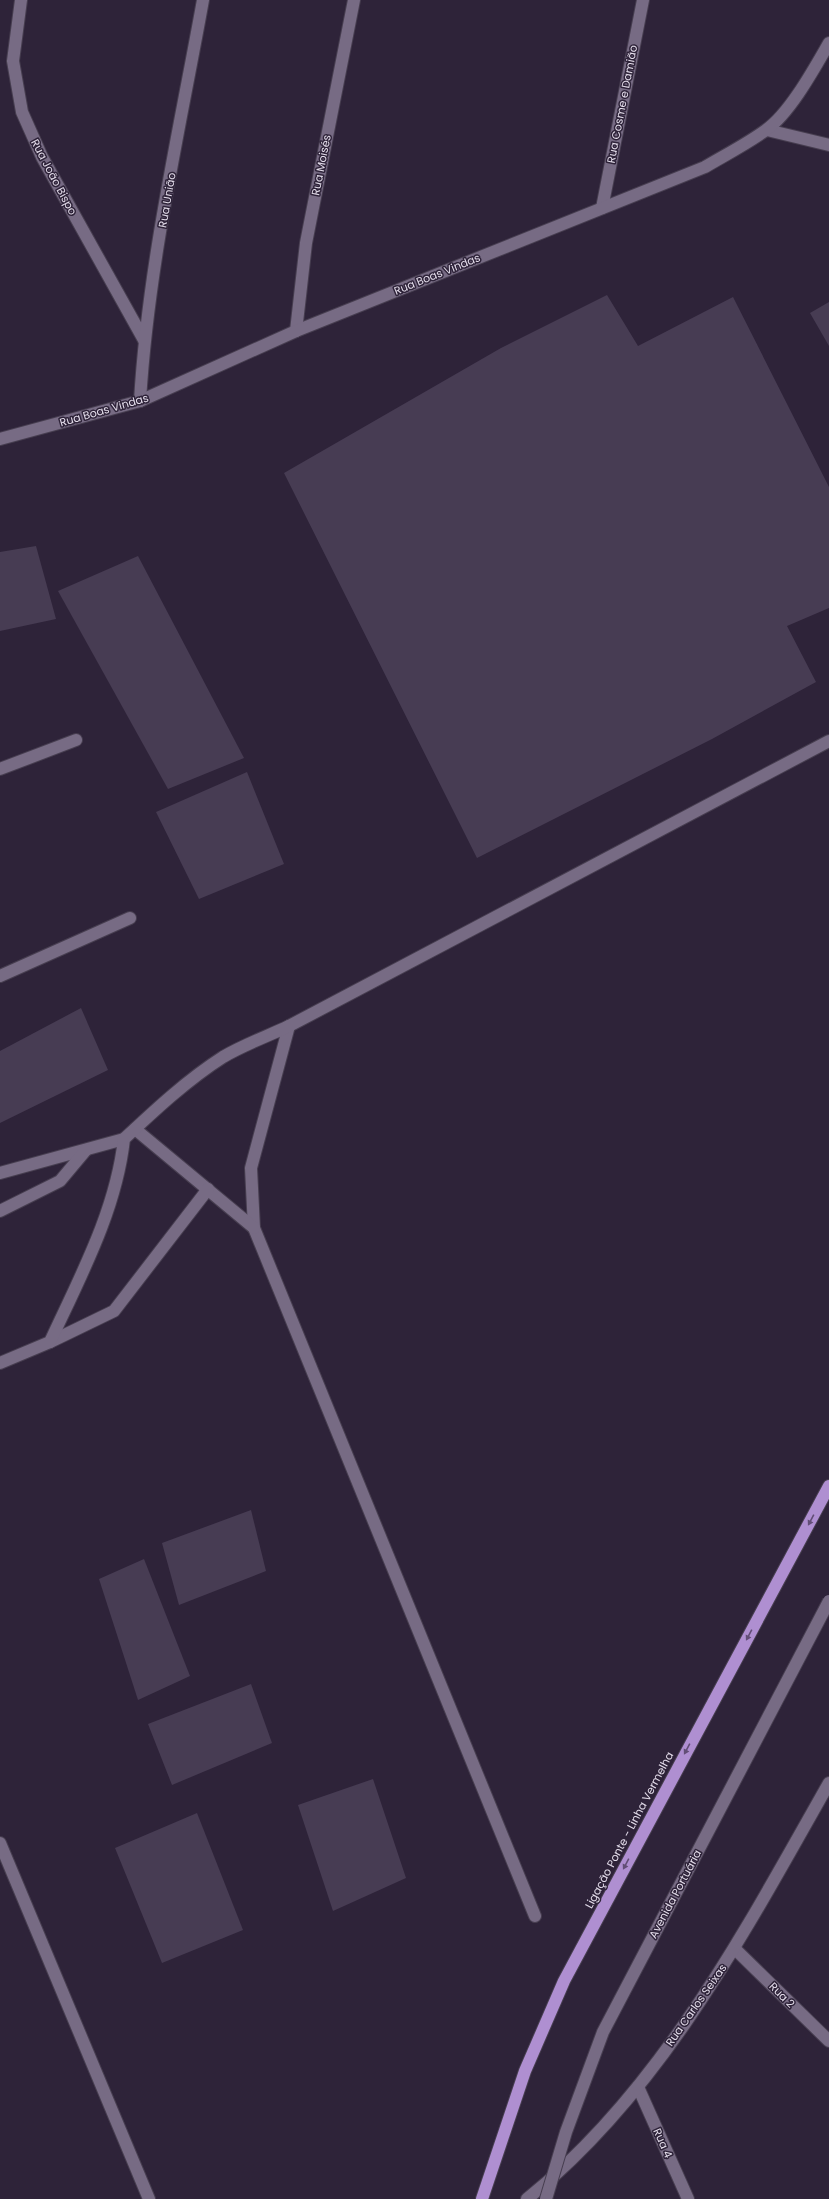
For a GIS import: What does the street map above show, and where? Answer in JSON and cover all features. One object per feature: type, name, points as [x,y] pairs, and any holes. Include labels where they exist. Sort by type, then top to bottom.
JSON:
[{"type":"highway","name":"Ligação Ponte - Linha Vermelha","points":[[482,2199],[525,2071],[564,1981],[829,1486]]},
{"type":"street","name":"Rua João Bispo","points":[[21,0],[13,61],[22,112],[42,157],[144,340]]},
{"type":"street","name":"Rua União","points":[[140,401],[144,340],[154,272],[203,0]]},
{"type":"street","name":"Rua Moisés","points":[[296,331],[306,243],[354,0]]},
{"type":"street","name":"Rua Cosme e Damião","points":[[602,208],[643,0]]},
{"type":"street","name":"Rua Boas Vindas","points":[[0,439],[140,401],[296,331],[705,167],[767,130],[784,111],[811,75],[829,43]]},
{"type":"street","points":[[767,130],[829,145]]},
{"type":"street","points":[[0,769],[76,740]]},
{"type":"street","points":[[0,1173],[124,1139],[163,1103],[224,1057],[289,1026],[829,741]]},
{"type":"street","points":[[0,976],[130,918]]},
{"type":"street","points":[[289,1026],[251,1168],[254,1228],[535,1916]]},
{"type":"street","points":[[135,1129],[254,1228]]},
{"type":"street","points":[[50,1342],[88,1262],[121,1168],[124,1139]]},
{"type":"street","points":[[0,1211],[60,1181],[86,1150]]},
{"type":"street","points":[[0,1363],[50,1342],[114,1311],[208,1189]]},
{"type":"street","name":"Avenida Portuária","points":[[546,2199],[569,2126],[603,2032],[829,1601]]},
{"type":"street","name":"Rua Carlos Seixas","points":[[527,2199],[583,2149],[638,2087],[735,1949],[829,1783]]},
{"type":"street","points":[[0,1843],[149,2199]]},
{"type":"street","name":"Rua 2","points":[[735,1949],[829,2041]]},
{"type":"street","name":"Rua 4","points":[[638,2087],[688,2199]]},
{"type":"building","points":[[607,295],[638,346],[733,297],[829,487],[829,608],[787,626],[816,682],[712,739],[477,858],[284,473],[501,348]]},
{"type":"building","points":[[829,302],[829,346],[810,313]]},
{"type":"building","points":[[36,546],[56,619],[0,631],[0,552]]},
{"type":"building","points":[[138,556],[244,758],[168,789],[58,591]]},
{"type":"building","points":[[247,772],[284,864],[199,899],[156,812]]},
{"type":"building","points":[[81,1008],[108,1070],[0,1123],[0,1051]]},
{"type":"building","points":[[251,1510],[266,1571],[179,1605],[162,1543]]},
{"type":"building","points":[[144,1559],[190,1676],[138,1700],[99,1579]]},
{"type":"building","points":[[251,1684],[272,1743],[172,1785],[148,1724]]},
{"type":"building","points":[[373,1779],[406,1878],[333,1911],[298,1805]]},
{"type":"building","points":[[197,1813],[243,1930],[162,1963],[115,1848]]}]
